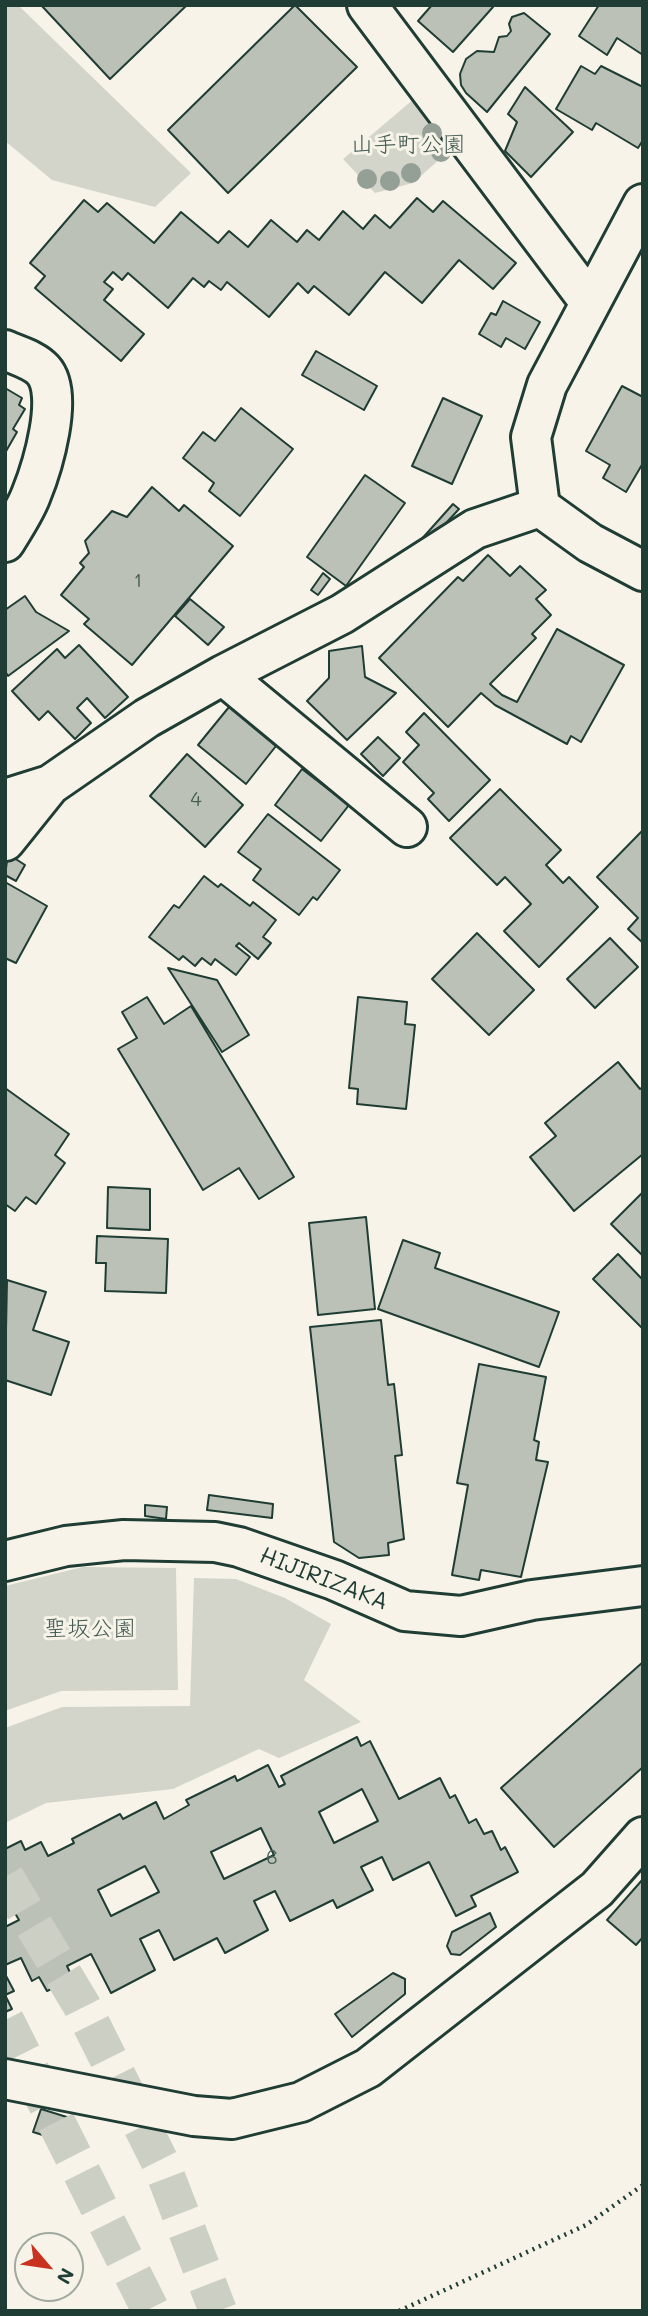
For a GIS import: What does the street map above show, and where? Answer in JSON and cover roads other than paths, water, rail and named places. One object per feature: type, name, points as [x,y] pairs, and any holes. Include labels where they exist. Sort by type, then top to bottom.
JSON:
[{"type":"street","points":[[367,5],[589,301]]},
{"type":"street","points":[[643,204],[589,301],[547,385],[531,437],[540,507],[590,543],[643,571]]},
{"type":"street","points":[[5,350],[43,369],[49,379],[51,413],[49,440],[31,497],[5,542]]},
{"type":"street","points":[[5,841],[50,785],[147,718],[223,675],[342,614],[475,528],[540,507]]},
{"type":"street","points":[[223,675],[407,827]]},
{"type":"street","points":[[5,799],[50,785]]},
{"type":"street","name":"HIJIRIZAKA","points":[[5,1561],[66,1546],[124,1540],[215,1542],[239,1546],[322,1576],[405,1611],[461,1616],[532,1601],[643,1586]]},
{"type":"street","points":[[5,2079],[194,2116],[232,2119],[300,2102],[368,2068],[597,1889],[643,1837]]},
{"type":"tunnel","points":[[5,1877],[82,2006],[162,2166],[218,2311]]},
{"type":"tunnel","points":[[5,2020],[151,2311]]},
{"type":"park label","name":"山手町公園","points":[[408,145]]},
{"type":"park label","name":"聖坂公園","points":[[90,1629]]}]
